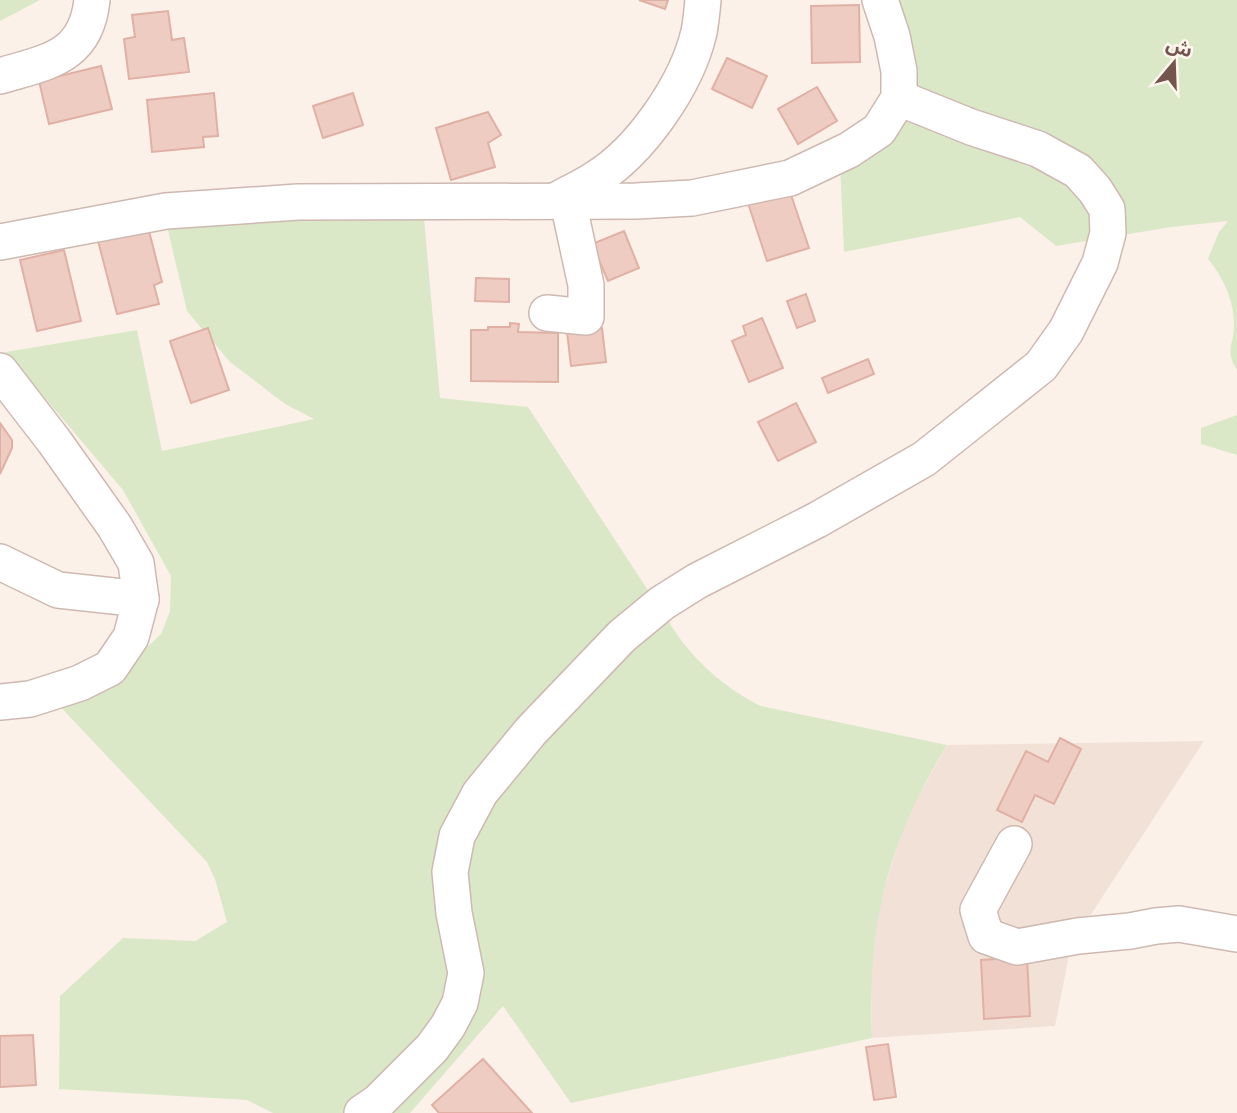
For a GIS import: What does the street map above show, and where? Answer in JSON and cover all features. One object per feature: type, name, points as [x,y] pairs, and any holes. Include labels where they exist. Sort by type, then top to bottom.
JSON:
[{"type":"street","points":[[0,76],[50,62],[73,48],[87,28],[92,0]]},
{"type":"street","points":[[560,202],[597,178],[629,150],[657,118],[684,71],[699,33],[703,0]]},
{"type":"street","points":[[0,242],[166,211],[298,202],[560,202],[692,198],[790,178],[849,150],[879,130],[899,98],[899,71],[892,36],[880,0]]},
{"type":"street","points":[[362,1113],[378,1102],[432,1048],[460,1003],[466,973],[454,914],[450,872],[457,836],[480,793],[531,731],[622,636],[662,603],[697,581],[817,520],[924,459],[1041,366],[1066,331],[1100,263],[1108,233],[1107,209],[1095,190],[1078,172],[1038,149],[971,127],[899,98]]},
{"type":"street","points":[[547,313],[586,317],[586,285],[560,202]]},
{"type":"street","points":[[0,371],[115,527],[136,564],[141,599],[131,637],[110,668],[80,683],[30,699],[0,702]]},
{"type":"street","points":[[0,562],[58,590],[141,599]]},
{"type":"street","points":[[1014,844],[978,910],[986,936],[1017,947],[1156,926],[1179,925],[1237,934]]},
{"type":"shaded area","points":[[1204,741],[1071,945],[1055,1026],[872,1038],[871,969],[881,900],[901,835],[914,804],[947,745]]},
{"type":"green space","points":[[0,0],[40,0],[0,21]]},
{"type":"green space","points":[[877,0],[1237,0],[1237,370],[1231,353],[1234,318],[1230,299],[1219,274],[1208,259],[1219,232],[1228,221],[1171,227],[1056,246],[1020,217],[844,252],[840,164],[900,103]]},
{"type":"green space","points":[[422,196],[440,398],[528,407],[678,636],[705,667],[737,692],[761,706],[947,745],[910,815],[886,885],[873,958],[872,1038],[571,1103],[503,1006],[410,1113],[273,1113],[247,1100],[59,1089],[60,996],[123,938],[195,941],[227,922],[215,879],[207,862],[53,699],[113,680],[161,634],[170,611],[171,576],[123,490],[6,352],[137,330],[162,451],[314,419],[285,404],[230,362],[187,311],[166,222]]},
{"type":"green space","points":[[1237,415],[1237,455],[1201,444],[1201,428]]},
{"type":"building","points":[[639,0],[668,0],[665,9]]},
{"type":"building","points":[[859,5],[860,62],[812,63],[811,6]]},
{"type":"building","points":[[168,11],[172,40],[184,38],[189,72],[129,79],[124,39],[135,37],[132,15]]},
{"type":"building","points":[[727,58],[767,76],[752,108],[712,89]]},
{"type":"building","points":[[101,66],[112,109],[49,124],[39,81]]},
{"type":"building","points":[[817,87],[837,121],[798,144],[778,109]]},
{"type":"building","points":[[214,93],[218,136],[203,137],[204,147],[152,152],[147,100]]},
{"type":"building","points":[[353,93],[363,125],[323,138],[313,106]]},
{"type":"building","points":[[488,112],[501,135],[488,143],[495,167],[451,180],[436,128]]},
{"type":"building","points":[[789,189],[809,248],[767,261],[748,203]]},
{"type":"building","points":[[149,231],[162,282],[154,285],[159,304],[117,314],[96,233]]},
{"type":"building","points":[[624,231],[639,268],[608,281],[592,244]]},
{"type":"building","points":[[64,250],[81,321],[37,331],[20,260]]},
{"type":"building","points":[[476,278],[509,279],[509,302],[475,301]]},
{"type":"building","points":[[806,294],[815,321],[797,328],[787,301]]},
{"type":"building","points":[[762,318],[783,368],[749,382],[732,341],[746,335],[743,326]]},
{"type":"building","points":[[510,323],[519,324],[518,332],[558,333],[558,382],[471,381],[471,330],[510,327]]},
{"type":"building","points":[[208,328],[229,390],[191,403],[170,341]]},
{"type":"building","points":[[602,328],[606,362],[571,366],[567,332]]},
{"type":"building","points":[[868,359],[874,374],[828,393],[822,378]]},
{"type":"building","points":[[796,403],[816,442],[778,461],[758,422]]},
{"type":"building","points":[[0,423],[12,440],[12,448],[0,474]]},
{"type":"building","points":[[1060,738],[1081,749],[1054,804],[1035,795],[1022,822],[997,810],[1026,751],[1048,762]]},
{"type":"building","points":[[1027,957],[1030,1016],[984,1019],[981,960]]},
{"type":"building","points":[[33,1035],[36,1085],[0,1087],[0,1036]]},
{"type":"building","points":[[888,1044],[896,1097],[874,1100],[866,1047]]},
{"type":"building","points":[[483,1059],[532,1113],[439,1113],[432,1105]]}]
